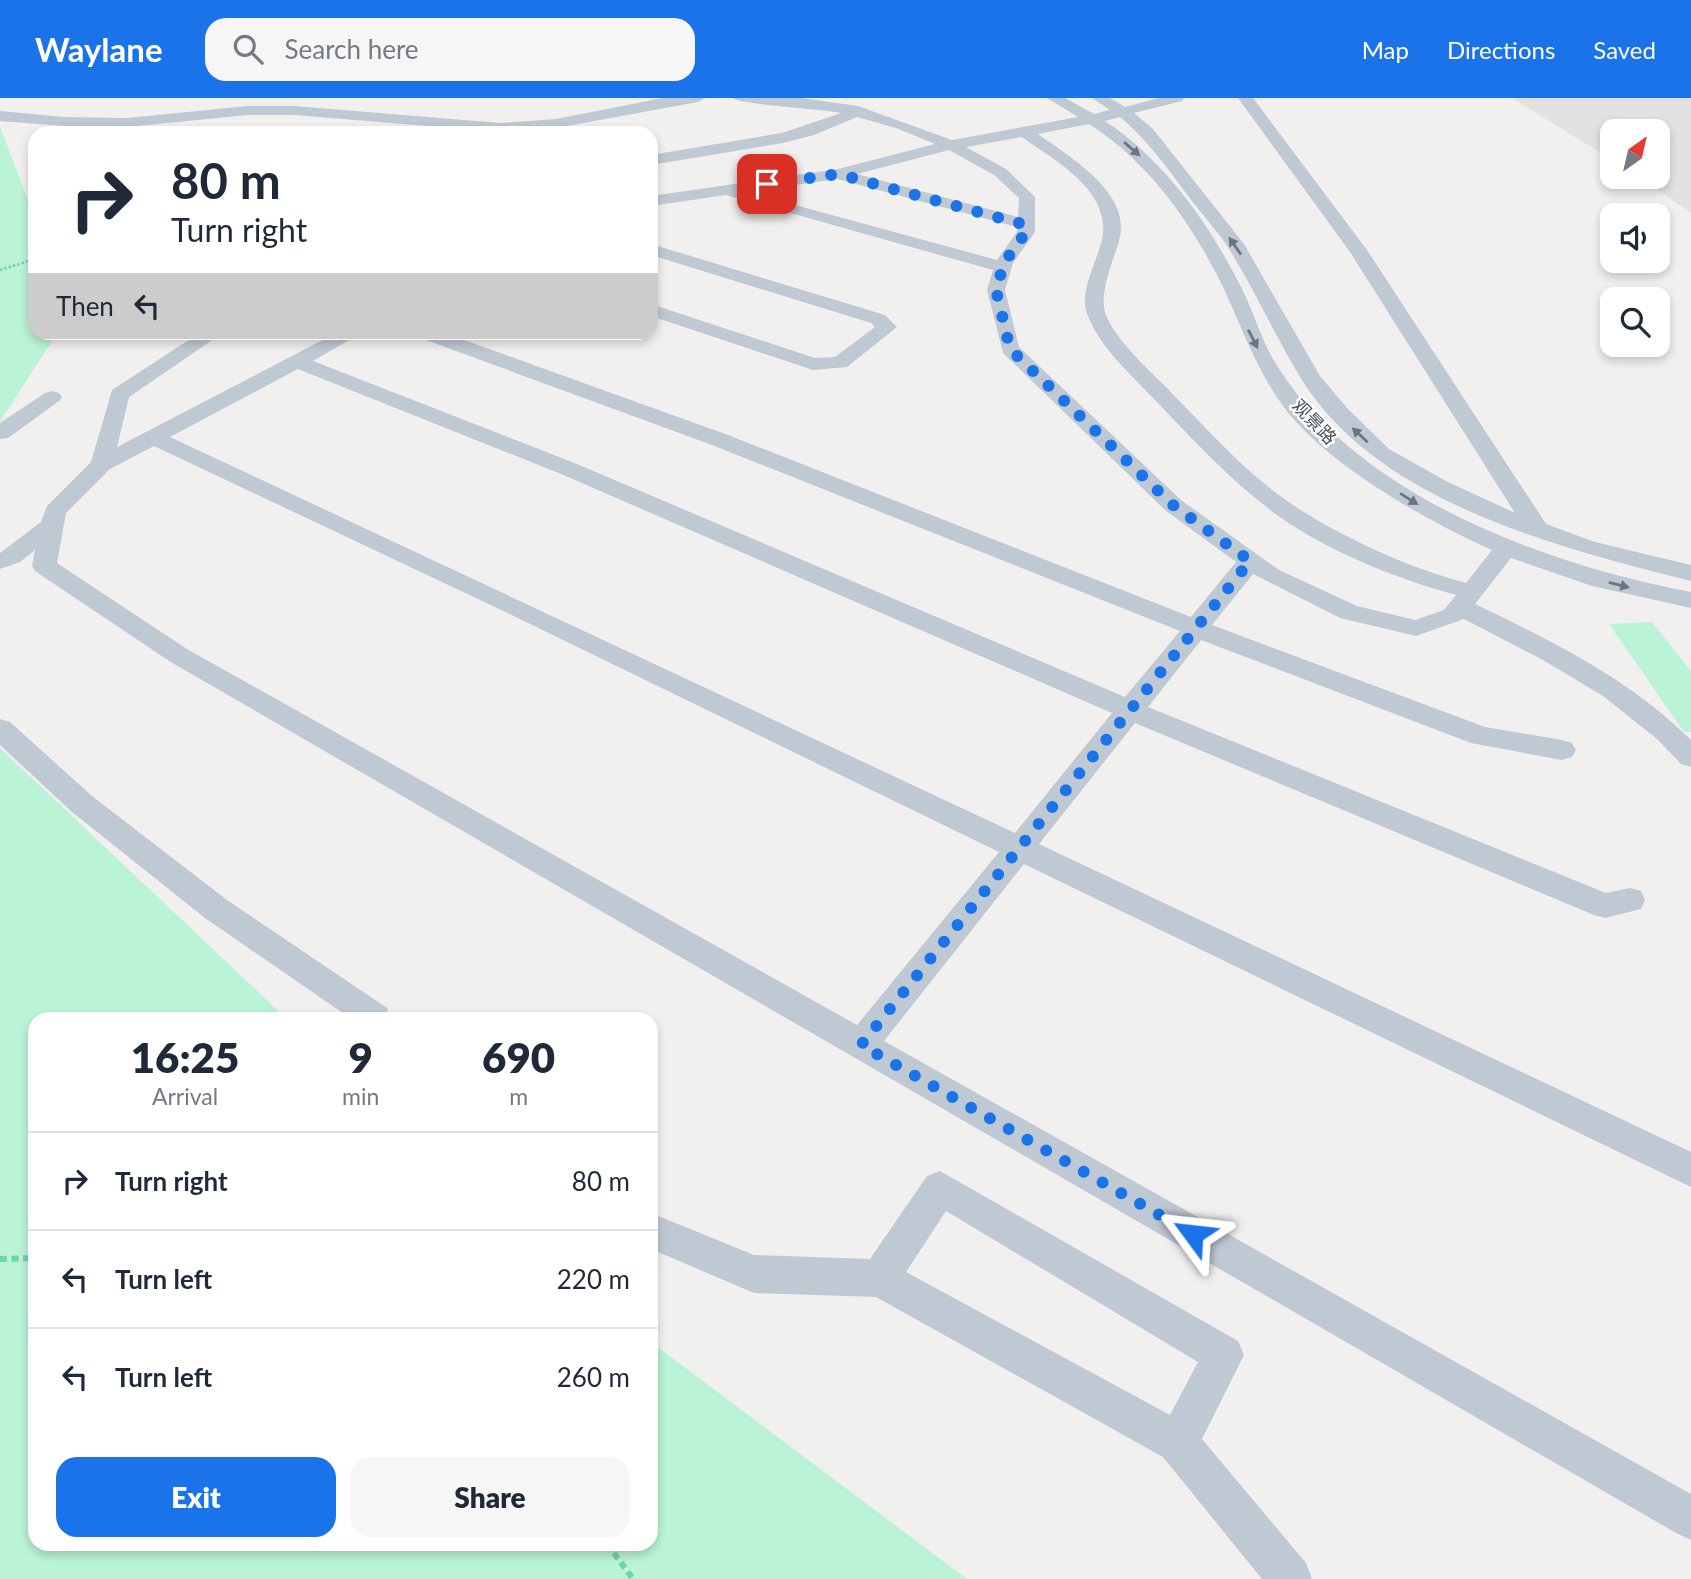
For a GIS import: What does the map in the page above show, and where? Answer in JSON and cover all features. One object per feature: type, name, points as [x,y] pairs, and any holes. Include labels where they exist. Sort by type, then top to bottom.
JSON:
[{"type":"street","points":[[0,116],[88,124],[171,120],[256,110],[310,109],[428,123],[534,126],[598,117],[642,105],[698,98]]},
{"type":"street","points":[[740,98],[790,101],[858,111],[951,145],[1000,172],[1027,197],[1026,232],[1003,267],[996,290],[1010,349],[1173,505],[1270,575],[1349,612],[1416,628],[1452,616],[1506,548]]},
{"type":"street","name":"观景路","points":[[1055,98],[1094,119],[1143,159],[1203,238],[1239,302],[1248,330],[1265,362],[1299,412],[1324,436],[1407,498],[1451,523],[1506,548],[1604,581],[1691,600]]},
{"type":"street","name":"观景路","points":[[1100,98],[1123,112],[1147,132],[1238,248],[1311,378],[1359,434],[1381,454],[1408,470],[1536,529],[1587,547],[1691,573]]},
{"type":"street","points":[[658,200],[838,174],[951,145],[1094,119],[1177,98]]},
{"type":"street","points":[[1245,98],[1358,250],[1536,529]]},
{"type":"street","points":[[658,159],[797,135],[832,125],[858,111]]},
{"type":"street","points":[[1026,132],[1096,186],[1110,211],[1112,238],[1098,273],[1096,315],[1120,352],[1192,424],[1285,511],[1466,599],[1519,635],[1594,678],[1672,735],[1691,757]]},
{"type":"street","points":[[838,174],[1026,225]]},
{"type":"street","points":[[720,190],[1003,267]]},
{"type":"street","points":[[658,251],[878,319],[887,327],[840,363],[814,364],[658,312]]},
{"type":"street","points":[[102,464],[120,394],[203,340]]},
{"type":"street","points":[[339,340],[102,464],[55,511],[44,566],[178,655],[1691,1518]]},
{"type":"street","points":[[444,340],[720,440],[1195,628],[1480,736],[1562,750]]},
{"type":"street","points":[[297,362],[569,469],[1130,710],[1605,906],[1630,900]]},
{"type":"street","points":[[0,433],[52,397]]},
{"type":"street","points":[[153,437],[506,602],[1691,1170]]},
{"type":"street","points":[[0,562],[11,557],[53,524]]},
{"type":"street","points":[[861,1045],[1250,561]]},
{"type":"street","points":[[0,729],[82,804],[216,909],[365,1012]]},
{"type":"street","points":[[880,1278],[940,1188],[1224,1355],[1178,1442]]},
{"type":"street","points":[[658,1234],[754,1274],[880,1278],[1178,1442],[1290,1579]]},
{"type":"path","points":[[0,270],[28,261]]},
{"type":"path","points":[[0,1259],[28,1260]]},
{"type":"path","points":[[612,1551],[634,1579]]},
{"type":"shaded area","points":[[1512,98],[1691,98],[1691,213],[1656,189],[1670,189],[1670,119],[1600,119],[1600,153]]},
{"type":"green space","points":[[0,127],[28,200],[28,340],[53,340],[0,422]]},
{"type":"green space","points":[[1652,622],[1691,671],[1691,732],[1684,732],[1609,624]]},
{"type":"green space","points":[[0,748],[280,1012],[28,1012],[28,1551],[658,1551],[658,1347],[967,1579],[0,1579]]},
{"type":"route","points":[[767,184],[838,174],[1026,225],[1026,232],[1004,263],[996,290],[1010,349],[1173,505],[1250,561],[861,1045],[1193,1234]]}]
